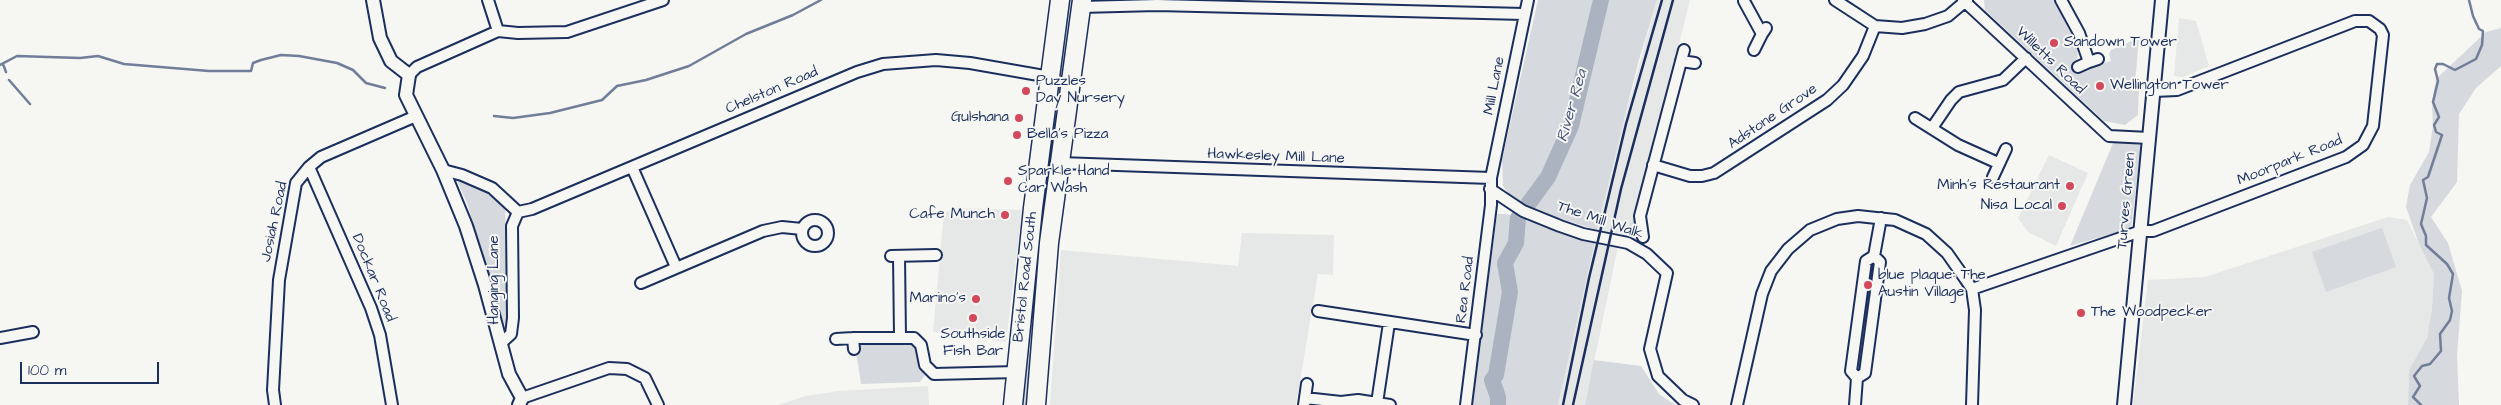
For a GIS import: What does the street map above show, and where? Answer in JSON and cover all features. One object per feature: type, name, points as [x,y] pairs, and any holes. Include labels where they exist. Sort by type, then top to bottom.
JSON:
[{"type":"highway","name":"Bristol Road South","points":[[1013,405],[1038,163],[1060,0]]},
{"type":"highway","name":"Bristol Road South","points":[[1036,405],[1048,251],[1082,4]]},
{"type":"highway","points":[[1038,163],[1060,163]]},
{"type":"street","points":[[373,0],[380,38],[391,61],[409,75],[417,67],[498,31],[518,33],[567,32],[663,0]]},
{"type":"street","points":[[488,0],[498,31]]},
{"type":"street","name":"Mill Lane","points":[[1491,178],[1528,0]]},
{"type":"street","points":[[1745,0],[1764,31],[1754,50]]},
{"type":"street","points":[[1835,0],[1875,26],[1902,28],[1925,24],[1948,16],[1965,1]]},
{"type":"street","points":[[2061,0],[2094,60],[2078,67]]},
{"type":"street","name":"Turves Green","points":[[2124,405],[2162,0]]},
{"type":"street","name":"Willetts Road","points":[[1965,1],[2108,136],[2149,138]]},
{"type":"street","points":[[1082,4],[1524,14]]},
{"type":"street","name":"Moorpark Road","points":[[2141,231],[2153,231],[2346,157],[2362,145],[2373,126],[2383,35],[2380,29],[2369,21],[2355,21],[2177,90],[2154,91]]},
{"type":"street","name":"Adstone Grove","points":[[1653,165],[1690,176],[1714,173],[1827,100],[1843,84],[1863,56],[1875,26]]},
{"type":"street","points":[[1643,237],[1640,216],[1684,50]]},
{"type":"street","points":[[1932,128],[1951,100],[1959,92],[2003,80],[2026,58]]},
{"type":"street","name":"Chelston Road","points":[[518,212],[532,209],[857,72],[883,64],[936,60],[970,63],[1050,77]]},
{"type":"street","points":[[1681,60],[1695,63]]},
{"type":"street","name":"Hanging Lane","points":[[409,75],[406,95],[443,170],[466,226],[509,374],[520,402]]},
{"type":"street","name":"Josiah Road","points":[[275,405],[274,381],[279,280],[296,183],[309,167],[341,147],[416,116]]},
{"type":"street","points":[[1915,118],[1958,145],[1998,163]]},
{"type":"street","points":[[1993,177],[2006,149]]},
{"type":"street","name":"Hawkesley Mill Lane","points":[[1060,163],[1491,178]]},
{"type":"street","points":[[632,166],[676,267]]},
{"type":"street","name":"Dockar Road","points":[[309,167],[380,335],[392,405]]},
{"type":"street","points":[[443,170],[462,174],[492,188],[518,212]]},
{"type":"street","name":"Rea Road","points":[[1466,405],[1491,206],[1491,178]]},
{"type":"street","name":"The Mill Walk","points":[[1490,189],[1523,211],[1560,226],[1583,234],[1628,244],[1647,254],[1667,273],[1650,349],[1658,376],[1683,400],[1693,405]]},
{"type":"street","name":"Hanging Lane","points":[[501,343],[511,334],[512,226],[518,212]]},
{"type":"street","points":[[1737,405],[1765,281],[1778,261],[1798,239],[1823,223],[1858,216],[1895,220],[1911,226],[1939,245],[1956,264],[1972,289],[1975,310],[1972,405]]},
{"type":"street","points":[[1855,405],[1857,378],[1851,371],[1858,316],[1866,261],[1874,256],[1881,218]]},
{"type":"street","points":[[641,283],[763,231],[782,228],[802,230]]},
{"type":"street","points":[[1972,289],[2141,231]]},
{"type":"street","points":[[900,337],[895,256],[936,255]]},
{"type":"street","points":[[1318,311],[1476,335]]},
{"type":"street","points":[[1377,403],[1389,323]]},
{"type":"street","points":[[0,338],[33,332]]},
{"type":"street","points":[[836,339],[853,343],[900,337],[919,341],[924,365],[934,374],[1017,372]]},
{"type":"street","points":[[520,402],[609,368],[628,369],[645,378],[655,394],[658,405]]},
{"type":"street","points":[[1307,384],[1304,401],[1341,402],[1358,400],[1390,405]]},
{"type":"shaded area","points":[[1065,0],[1078,0],[1053,155],[1048,155]]},
{"type":"shaded area","points":[[1538,0],[1657,0],[1638,63],[1597,230],[1552,216],[1512,198],[1503,186],[1502,160]]},
{"type":"shaded area","points":[[1657,0],[1690,0],[1636,216],[1620,237],[1585,405],[1558,405],[1617,146]]},
{"type":"shaded area","points":[[1984,0],[2054,0],[2064,16],[2078,49],[2077,59],[2073,62],[2078,72],[2111,61],[2109,54],[2111,50],[2139,38],[2135,83],[2139,85],[2138,115],[2125,125],[2104,121],[1985,10]]},
{"type":"shaded area","points":[[2179,18],[2196,21],[2209,66],[2183,77],[2174,76]]},
{"type":"shaded area","points":[[2501,28],[2501,66],[2476,88],[2459,114],[2457,182],[2431,217],[2448,243],[2462,291],[2457,355],[2459,405],[2408,405],[2409,370],[2427,338],[2432,308],[2434,274],[2419,244],[2406,207],[2410,185],[2429,152],[2433,126],[2432,102],[2436,79],[2486,32]]},
{"type":"shaded area","points":[[2114,141],[2141,145],[2131,228],[2070,246]]},
{"type":"shaded area","points":[[2049,155],[2088,173],[2056,246],[2028,232],[2018,218]]},
{"type":"shaded area","points":[[1045,170],[1051,170],[1032,405],[1019,405]]},
{"type":"shaded area","points":[[457,180],[483,189],[505,208],[509,321],[504,324],[467,203]]},
{"type":"shaded area","points":[[958,208],[1022,210],[1006,342],[933,332],[944,213]]},
{"type":"shaded area","points":[[1497,214],[1507,214],[1595,242],[1558,405],[1472,405]]},
{"type":"shaded area","points":[[1636,216],[1644,244],[1620,237]]},
{"type":"shaded area","points":[[2388,217],[2407,220],[2434,274],[2432,308],[2427,338],[2409,370],[2408,405],[2133,405],[2148,280],[2205,277]]},
{"type":"shaded area","points":[[2382,228],[2396,267],[2326,292],[2312,252]]},
{"type":"shaded area","points":[[1242,233],[1334,235],[1333,275],[1318,274],[1296,405],[1050,405],[1061,250],[1238,266]]},
{"type":"shaded area","points":[[1874,260],[1876,263],[1864,365],[1853,363],[1870,263]]},
{"type":"shaded area","points":[[854,339],[914,339],[927,372],[920,382],[861,384]]},
{"type":"shaded area","points":[[1594,360],[1641,366],[1659,394],[1675,405],[1585,405]]},
{"type":"shaded area","points":[[928,386],[929,405],[778,405],[805,396],[839,391]]},
{"type":"waterway","points":[[494,116],[513,118],[550,113],[602,100],[617,86],[646,80],[689,66],[746,34],[793,15],[821,0]]},
{"type":"waterway","name":"River Rea","points":[[1498,405],[1498,397],[1492,380],[1496,375],[1510,292],[1505,263],[1516,243],[1518,218],[1548,177],[1571,126],[1601,0]]},
{"type":"waterway","points":[[2421,405],[2413,397],[2420,386],[2414,376],[2422,366],[2430,364],[2441,351],[2440,334],[2450,320],[2452,311],[2449,298],[2453,274],[2447,264],[2426,245],[2426,236],[2421,224],[2427,198],[2423,180],[2428,177],[2442,135],[2436,132],[2434,125],[2439,117],[2433,102],[2438,81],[2435,69],[2437,64],[2443,64],[2455,70],[2476,59],[2482,45],[2483,31],[2479,29],[2473,16],[2469,0]]},
{"type":"waterway","points":[[0,65],[17,56],[80,58],[98,56],[124,64],[209,71],[251,71],[253,63],[261,60],[281,55],[299,56],[337,63],[353,70],[366,83],[385,88]]},
{"type":"waterway","points":[[3,64],[6,72]]},
{"type":"waterway","points":[[9,80],[30,104]]},
{"type":"railway","points":[[1563,405],[1589,278],[1626,124],[1662,0]]},
{"type":"railway","points":[[1573,405],[1621,189],[1673,0]]},
{"type":"place","name":"Sandown Tower","points":[[2054,43]]},
{"type":"place","name":"Wellington Tower","points":[[2100,86]]},
{"type":"place","name":"Puzzles Day Nursery","points":[[1026,91]]},
{"type":"place","name":"Gulshana","points":[[1019,118]]},
{"type":"place","name":"Bella's Pizza","points":[[1017,135]]},
{"type":"place","name":"Sparkle Hand Car Wash","points":[[1008,181]]},
{"type":"place","name":"Minh's Restaurant","points":[[2070,186]]},
{"type":"place","name":"Nisa Local","points":[[2062,206]]},
{"type":"place","name":"Cafe Munch","points":[[1005,215]]},
{"type":"place","name":"blue plaque: The Austin Village","points":[[1868,285]]},
{"type":"place","name":"Marino's","points":[[976,299]]},
{"type":"place","name":"The Woodpecker","points":[[2081,313]]},
{"type":"place","name":"Southside Fish Bar","points":[[973,318]]}]
